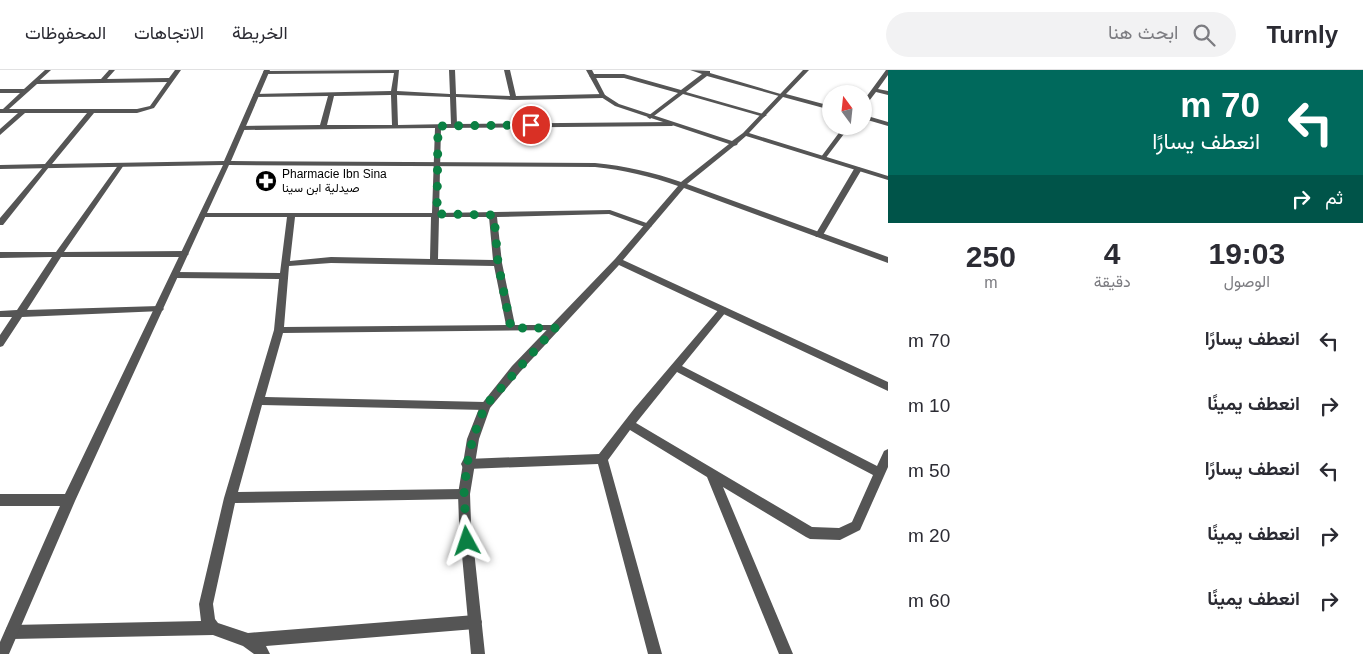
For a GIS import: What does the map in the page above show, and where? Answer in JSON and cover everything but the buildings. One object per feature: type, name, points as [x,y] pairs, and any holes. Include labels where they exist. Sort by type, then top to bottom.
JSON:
[{"type":"street","points":[[2,110],[48,70]]},
{"type":"street","points":[[102,81],[112,70]]},
{"type":"street","points":[[2,110],[137,111],[152,107],[178,70]]},
{"type":"street","points":[[2,654],[69,500],[227,163],[266,71],[397,70],[394,93],[395,127]]},
{"type":"street","points":[[452,70],[454,126]]},
{"type":"street","points":[[507,70],[513,98]]},
{"type":"street","points":[[624,76],[632,70]]},
{"type":"street","points":[[693,70],[708,72],[822,106]]},
{"type":"street","points":[[478,654],[464,522],[464,494],[467,464],[473,438],[485,406],[618,261],[682,185],[735,144],[806,70]]},
{"type":"street","points":[[872,94],[888,70]]},
{"type":"street","points":[[650,117],[708,72]]},
{"type":"street","points":[[591,73],[624,76],[764,115]]},
{"type":"street","points":[[591,73],[603,96],[617,105],[735,144]]},
{"type":"street","points":[[35,82],[171,80]]},
{"type":"street","points":[[0,91],[26,90]]},
{"type":"street","points":[[875,90],[888,93]]},
{"type":"street","points":[[256,95],[394,93],[513,98],[603,96]]},
{"type":"street","points":[[323,128],[330,94]]},
{"type":"street","points":[[0,134],[24,110]]},
{"type":"street","points":[[0,223],[92,112]]},
{"type":"street","points":[[872,120],[888,124]]},
{"type":"street","points":[[242,128],[672,124]]},
{"type":"street","points":[[434,262],[437,214],[438,126]]},
{"type":"street","points":[[745,134],[888,178]]},
{"type":"street","points":[[823,158],[840,135]]},
{"type":"street","points":[[0,167],[227,163],[604,166],[640,171],[888,260]]},
{"type":"street","points":[[0,344],[58,255],[121,165]]},
{"type":"street","points":[[820,235],[858,169]]},
{"type":"street","points":[[203,215],[494,215],[610,212],[648,225]]},
{"type":"street","points":[[213,628],[208,622],[206,604],[230,498],[279,330],[291,215]]},
{"type":"street","points":[[494,215],[498,263],[511,328]]},
{"type":"street","points":[[0,255],[185,254]]},
{"type":"street","points":[[286,264],[331,260],[498,263]]},
{"type":"street","points":[[618,261],[888,387]]},
{"type":"street","points":[[175,275],[284,276]]},
{"type":"street","points":[[0,314],[159,309]]},
{"type":"street","points":[[602,459],[722,310]]},
{"type":"street","points":[[279,330],[555,328]]},
{"type":"street","points":[[676,366],[880,473]]},
{"type":"street","points":[[258,401],[485,406]]},
{"type":"street","points":[[629,424],[810,534],[840,534],[856,526],[888,454]]},
{"type":"street","points":[[467,464],[602,459]]},
{"type":"street","points":[[602,459],[655,654]]},
{"type":"street","points":[[711,473],[786,654]]},
{"type":"street","points":[[230,498],[464,494]]},
{"type":"street","points":[[0,500],[69,500]]},
{"type":"street","points":[[247,640],[475,622]]},
{"type":"street","points":[[12,632],[213,628],[247,640],[257,646],[264,654]]},
{"type":"place","name":"Pharmacie Ibn Sina صيدلية ابن سينا","points":[[266,181]]},
{"type":"route","points":[[467,541],[464,522],[467,464],[473,438],[485,406],[516,369],[555,328],[511,328],[498,263],[494,215],[437,214],[438,126],[531,125]]}]
